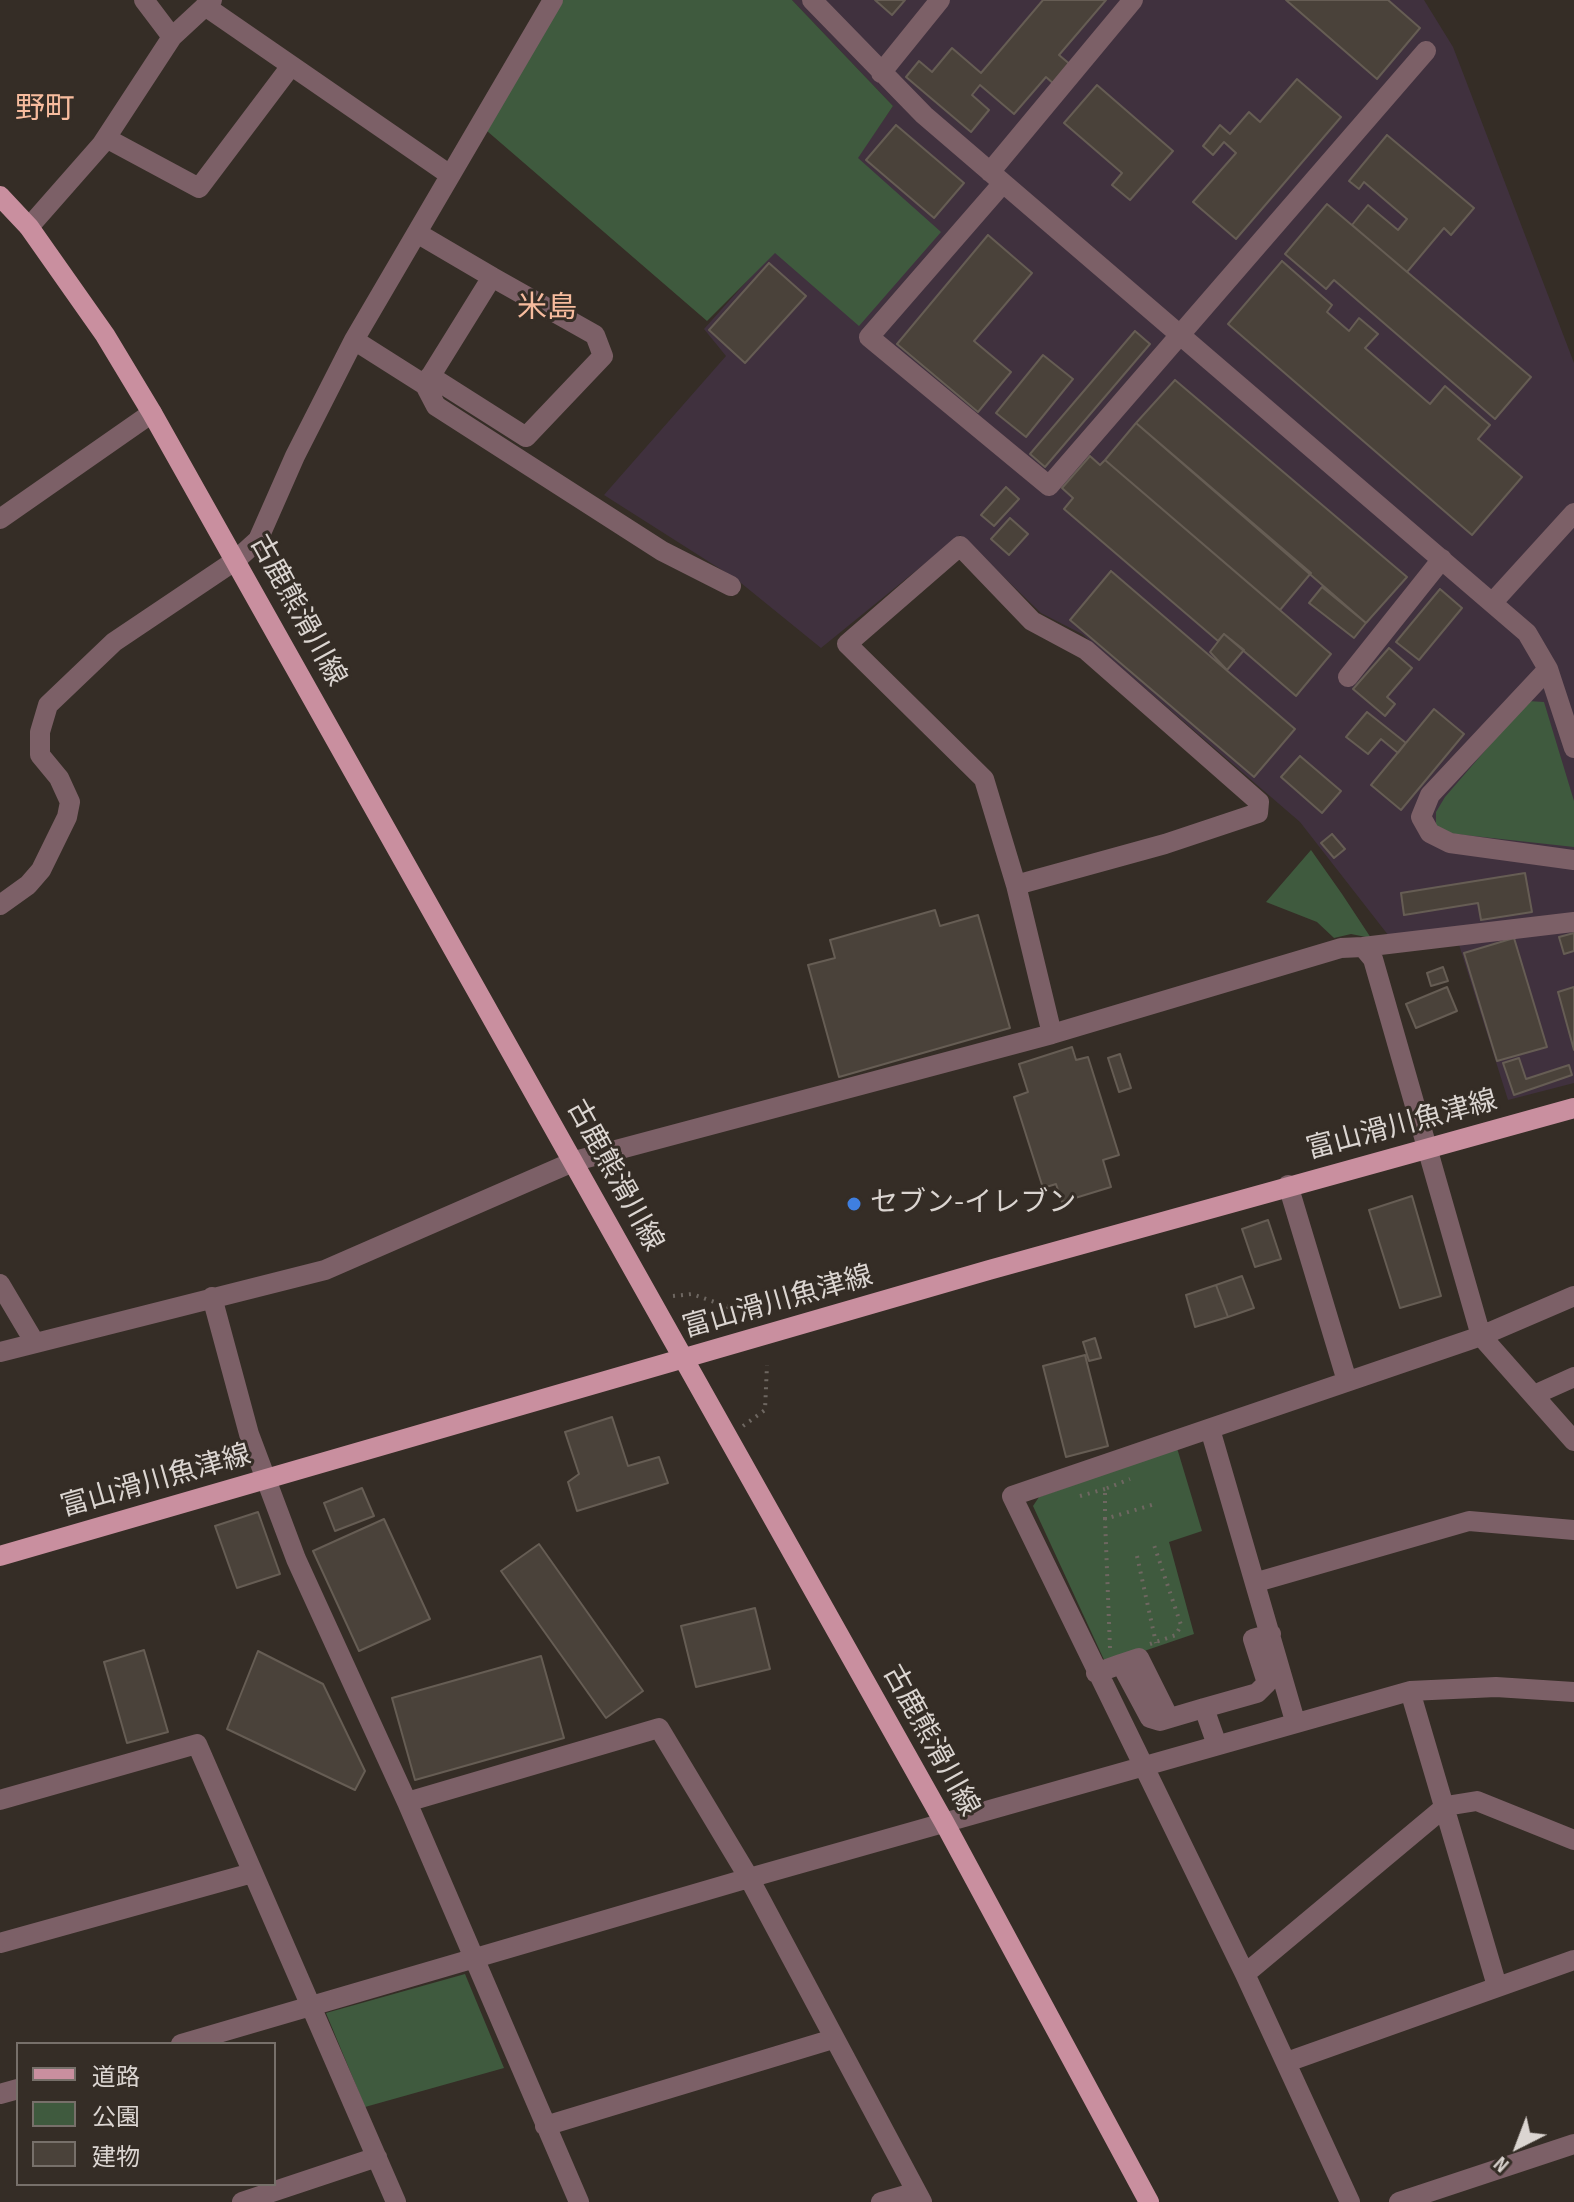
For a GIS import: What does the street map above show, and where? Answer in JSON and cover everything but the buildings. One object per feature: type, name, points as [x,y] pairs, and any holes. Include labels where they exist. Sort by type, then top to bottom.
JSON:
[{"type":"main road","name":"古鹿熊滑川線","points":[[0,196],[29,227],[105,335],[152,413],[944,1822],[1149,2202]]},
{"type":"main road","name":"富山滑川魚津線","points":[[0,1556],[424,1431],[1288,1185],[1574,1108]]},
{"type":"street","points":[[144,0],[172,37]]},
{"type":"street","points":[[0,905],[41,870],[67,817],[70,802],[65,790],[40,755],[40,732],[48,705],[114,642],[236,560],[258,540],[295,456],[354,340],[553,0]]},
{"type":"street","points":[[812,0],[881,73],[996,177],[1527,633],[1548,669],[1574,748]]},
{"type":"street","points":[[881,73],[940,0]]},
{"type":"street","points":[[1133,0],[869,337],[1049,486],[1426,51]]},
{"type":"street","points":[[29,227],[106,138],[172,37],[208,3],[291,66],[450,175]]},
{"type":"street","points":[[106,138],[199,188],[291,66]]},
{"type":"street","points":[[354,340],[526,437],[603,356],[595,335],[417,233]]},
{"type":"street","points":[[492,277],[428,380],[436,406],[662,551],[731,586]]},
{"type":"street","points":[[0,519],[152,413]]},
{"type":"street","points":[[1493,602],[1574,513]]},
{"type":"street","points":[[1016,885],[1165,844],[1258,813],[1259,802],[1086,650],[1032,621],[960,546],[847,644],[984,779],[1016,885],[1052,1034]]},
{"type":"street","points":[[1348,677],[1442,559]]},
{"type":"street","points":[[1548,669],[1430,795],[1421,817],[1430,833],[1450,843],[1574,860]]},
{"type":"street","points":[[0,1352],[325,1270],[575,1161],[1052,1034],[1341,948],[1574,922]]},
{"type":"street","points":[[1363,947],[1373,959],[1481,1336],[1574,1441]]},
{"type":"street","points":[[1288,1185],[1347,1381]]},
{"type":"street","points":[[0,1284],[35,1343]]},
{"type":"street","points":[[1350,2202],[1245,1974],[1012,1496],[1481,1336],[1574,1296]]},
{"type":"street","points":[[212,1297],[249,1434],[296,1559],[407,1802],[579,2202]]},
{"type":"street","points":[[1534,1395],[1574,1377]]},
{"type":"street","points":[[1210,1429],[1295,1721]]},
{"type":"street","points":[[1257,1582],[1469,1521],[1574,1530]]},
{"type":"street","points":[[1093,1665],[1135,1652],[1150,1718],[1169,1718],[1257,1693],[1267,1683],[1253,1639],[1271,1634]]},
{"type":"street","points":[[188,2042],[749,1878],[1142,1768],[1295,1721],[1410,1691],[1496,1687],[1574,1692]]},
{"type":"street","points":[[1410,1691],[1497,1986]]},
{"type":"street","points":[[1204,1708],[1217,1745]]},
{"type":"street","points":[[407,1802],[659,1728],[749,1878],[919,2197],[881,2202]]},
{"type":"street","points":[[0,1800],[197,1744],[396,2202]]},
{"type":"street","points":[[1245,1974],[1446,1806],[1477,1801],[1574,1840]]},
{"type":"street","points":[[0,1943],[252,1873]]},
{"type":"street","points":[[1287,2062],[1574,1960]]},
{"type":"street","points":[[545,2126],[833,2039]]},
{"type":"street","points":[[1399,2202],[1574,2144]]},
{"type":"street","points":[[242,2202],[377,2157]]},
{"type":"path","points":[[673,1296],[692,1294],[737,1310]]},
{"type":"path","points":[[741,1427],[765,1410],[767,1365]]},
{"type":"path","points":[[1079,1496],[1143,1473]]},
{"type":"path","points":[[1105,1489],[1105,1519],[1135,1652]]},
{"type":"path","points":[[1105,1519],[1155,1504]]},
{"type":"path","points":[[1093,1665],[1176,1635],[1181,1625],[1154,1545]]},
{"type":"path","points":[[1135,1652],[1137,1556]]},
{"type":"shaded area","points":[[792,0],[1424,0],[1453,47],[1574,363],[1574,1083],[1508,1100],[1455,932],[1392,940],[1300,822],[1082,634],[1041,613],[960,535],[821,648],[736,579],[604,495],[726,356],[704,329],[857,158],[893,106]]},
{"type":"green space","points":[[562,0],[792,0],[893,106],[858,158],[941,232],[859,326],[775,253],[707,321],[487,131]]},
{"type":"green space","points":[[1528,701],[1544,702],[1574,801],[1574,847],[1446,833],[1436,825],[1436,812],[1445,797]]},
{"type":"green space","points":[[1311,850],[1371,938],[1351,934],[1334,938],[1317,922],[1266,902]]},
{"type":"green space","points":[[1177,1448],[1202,1531],[1169,1542],[1194,1634],[1106,1664],[1033,1506],[1039,1497]]},
{"type":"green space","points":[[465,1974],[504,2068],[365,2107],[326,2013]]},
{"type":"place","name":"セブン-イレブン","points":[[854,1204]]},
{"type":"district","name":"野町","points":[[45,110]]},
{"type":"district","name":"米島","points":[[547,309]]}]
